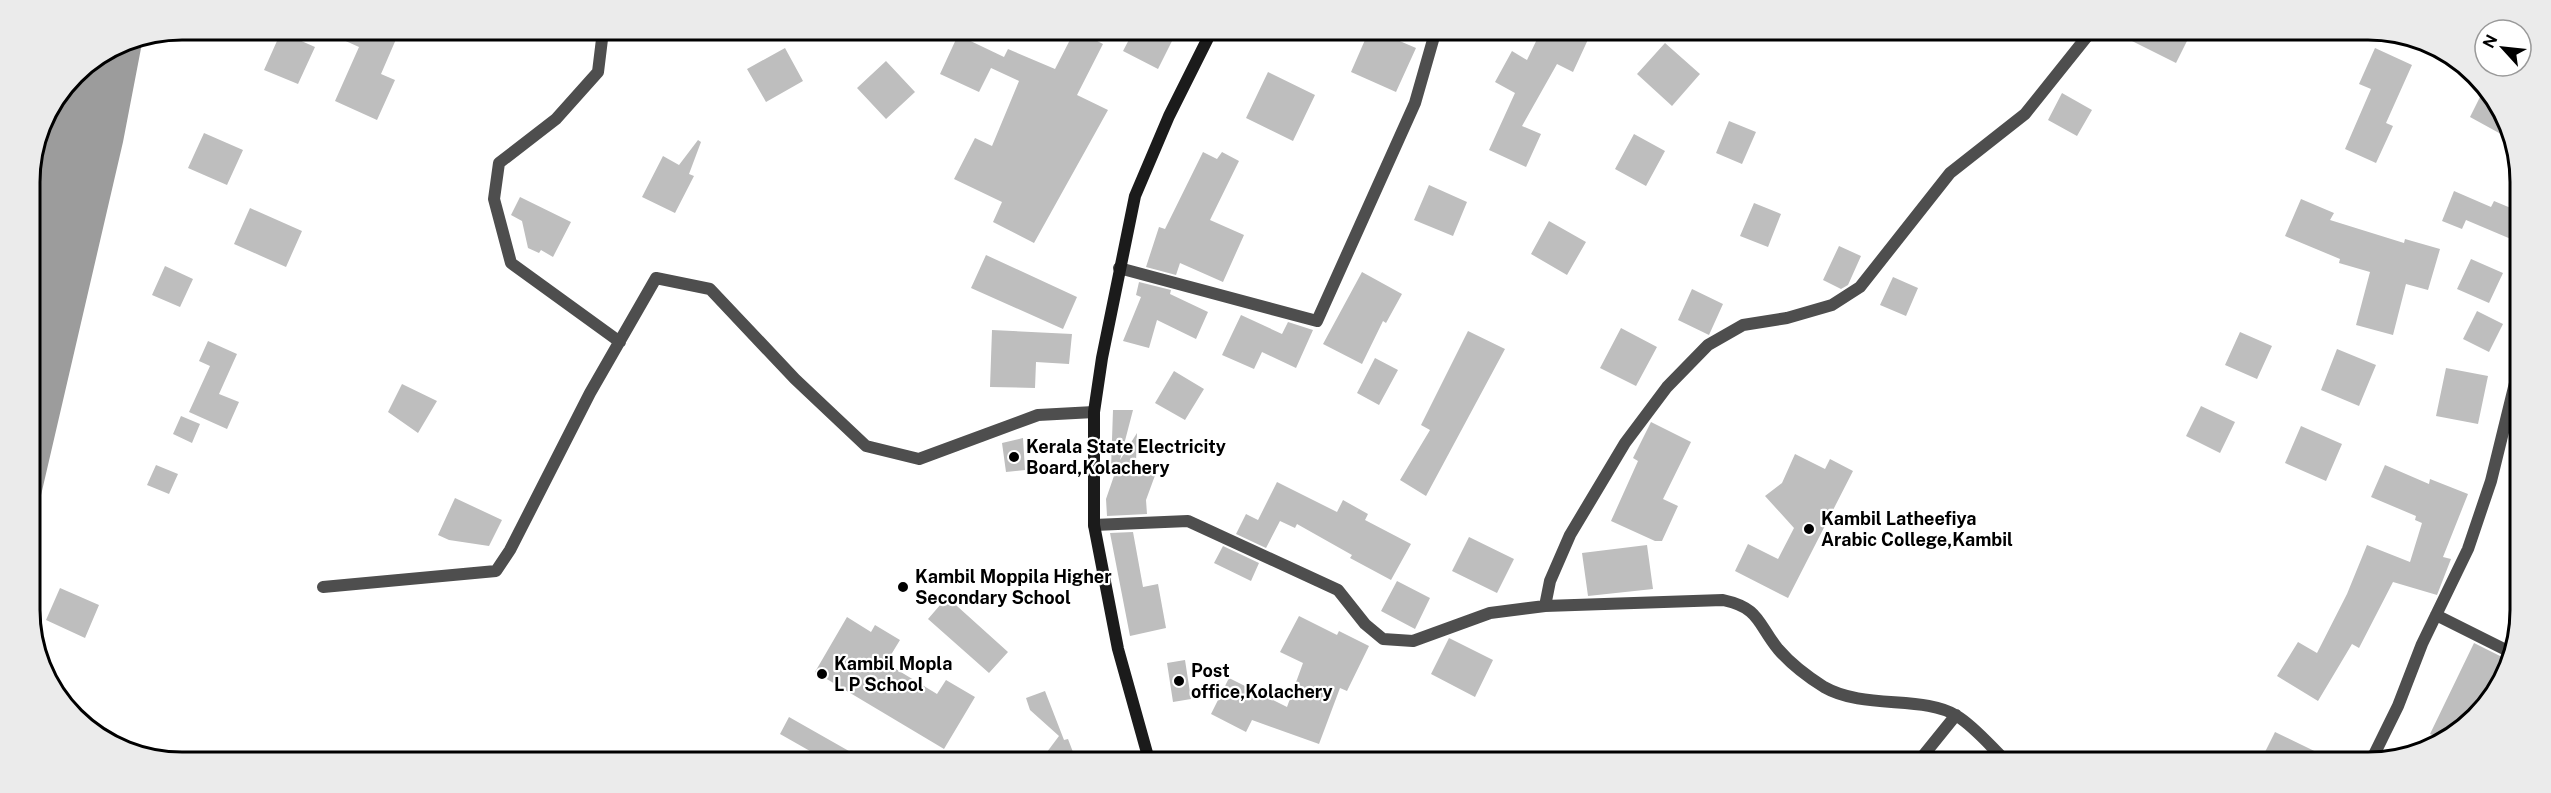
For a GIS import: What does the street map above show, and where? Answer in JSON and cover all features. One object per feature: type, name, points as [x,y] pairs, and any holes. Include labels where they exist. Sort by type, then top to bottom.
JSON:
[{"type":"main road","points":[[1147,752],[1118,649],[1094,525],[1094,412],[1119,268],[1135,196],[1169,116],[1207,41]]},
{"type":"street","points":[[1119,268],[1317,321],[1415,103],[1433,40]]},
{"type":"street","points":[[1545,606],[1550,581],[1570,535],[1625,443],[1667,387],[1708,345],[1743,325],[1787,318],[1832,305],[1860,286],[1950,173],[2025,114],[2084,40]]},
{"type":"street","points":[[602,41],[598,72],[556,119],[499,164],[494,199],[511,263],[620,342]]},
{"type":"street","points":[[323,587],[496,571],[510,550],[582,414],[590,393],[656,278],[710,289],[795,379],[867,446],[918,459],[1038,415],[1094,412]]},
{"type":"street","points":[[2375,752],[2468,549],[2491,481],[2510,404]]},
{"type":"street","points":[[1094,525],[1188,521],[1338,590],[1365,624],[1383,639],[1413,641],[1490,613],[1545,606],[1723,600],[1743,604],[1760,621],[1778,649],[1824,687],[1852,699],[1933,708],[1956,715],[1996,752]]},
{"type":"street","points":[[2436,615],[2505,650]]},
{"type":"street","points":[[1926,752],[1956,715]]},
{"type":"shaded area","points":[[141,47],[123,142],[40,498],[41,174],[45,146],[51,128],[64,104],[82,82],[104,64]]},
{"type":"building","points":[[1365,40],[1398,40],[1416,48],[1396,92],[1351,72]]},
{"type":"building","points":[[1536,40],[1588,40],[1573,72],[1557,64],[1522,126],[1541,134],[1526,167],[1489,150],[1515,93],[1495,82],[1512,51],[1527,60]]},
{"type":"building","points":[[2130,40],[2187,40],[2176,63]]},
{"type":"building","points":[[277,41],[301,41],[315,47],[298,84],[264,70]]},
{"type":"building","points":[[345,41],[395,41],[381,74],[395,80],[377,120],[335,101],[359,47]]},
{"type":"building","points":[[955,41],[970,41],[1004,57],[1008,49],[1055,69],[1070,41],[1096,41],[1103,44],[1077,95],[1108,110],[1034,243],[993,222],[1002,202],[954,179],[975,138],[992,146],[1019,81],[991,68],[979,92],[940,74]]},
{"type":"building","points":[[1128,41],[1172,41],[1158,69],[1123,51]]},
{"type":"building","points":[[1665,43],[1700,74],[1672,106],[1637,74]]},
{"type":"building","points":[[785,48],[803,81],[766,102],[747,69]]},
{"type":"building","points":[[2375,48],[2412,65],[2386,123],[2393,126],[2376,163],[2345,149],[2371,89],[2359,84]]},
{"type":"building","points":[[886,61],[915,92],[886,119],[857,88]]},
{"type":"building","points":[[1268,72],[1315,95],[1293,141],[1246,118]]},
{"type":"building","points":[[2062,93],[2092,110],[2077,136],[2048,120]]},
{"type":"building","points":[[2481,96],[2496,120],[2502,135],[2470,117]]},
{"type":"building","points":[[1729,121],[1756,132],[1742,164],[1716,153]]},
{"type":"building","points":[[204,133],[243,150],[227,185],[188,168]]},
{"type":"building","points":[[1634,134],[1665,151],[1646,186],[1615,169]]},
{"type":"building","points":[[698,140],[701,142],[689,174],[694,176],[675,213],[642,197],[663,156],[679,165]]},
{"type":"building","points":[[1203,152],[1217,159],[1222,152],[1239,161],[1210,220],[1244,235],[1223,282],[1180,263],[1176,275],[1146,267],[1159,227],[1165,229]]},
{"type":"building","points":[[1429,185],[1467,202],[1453,236],[1414,220]]},
{"type":"building","points":[[2454,191],[2491,207],[2494,201],[2510,208],[2510,239],[2466,220],[2462,229],[2442,221]]},
{"type":"building","points":[[520,197],[571,222],[553,257],[541,250],[539,253],[528,248],[522,221],[511,215]]},
{"type":"building","points":[[2301,199],[2334,213],[2330,220],[2404,243],[2405,239],[2440,249],[2428,290],[2406,284],[2393,335],[2356,325],[2370,272],[2339,263],[2340,259],[2285,236]]},
{"type":"building","points":[[1754,203],[1781,214],[1768,247],[1740,236]]},
{"type":"building","points":[[250,208],[302,231],[286,267],[234,244]]},
{"type":"building","points":[[1549,221],[1586,242],[1567,275],[1531,254]]},
{"type":"building","points":[[1839,246],[1861,256],[1848,285],[1841,289],[1823,280]]},
{"type":"building","points":[[986,255],[1077,297],[1063,329],[971,288]]},
{"type":"building","points":[[2471,259],[2503,273],[2489,303],[2457,289]]},
{"type":"building","points":[[165,266],[193,279],[180,307],[152,295]]},
{"type":"building","points":[[1362,272],[1402,294],[1386,323],[1383,321],[1362,364],[1323,344]]},
{"type":"building","points":[[1893,277],[1918,288],[1906,316],[1880,305]]},
{"type":"building","points":[[1139,282],[1171,290],[1170,294],[1208,312],[1196,339],[1157,320],[1149,348],[1123,341],[1141,297],[1136,295]]},
{"type":"building","points":[[1692,289],[1723,304],[1709,335],[1678,320]]},
{"type":"building","points":[[2477,311],[2503,324],[2489,352],[2463,339]]},
{"type":"building","points":[[1241,315],[1282,334],[1288,322],[1313,330],[1296,368],[1262,352],[1254,369],[1222,355]]},
{"type":"building","points":[[1621,328],[1657,347],[1636,386],[1600,368]]},
{"type":"building","points":[[992,330],[1072,334],[1069,364],[1036,362],[1035,388],[990,387]]},
{"type":"building","points":[[1468,331],[1505,349],[1426,496],[1400,480],[1430,430],[1421,425]]},
{"type":"building","points":[[2240,332],[2272,346],[2257,379],[2225,365]]},
{"type":"building","points":[[208,341],[237,354],[219,394],[239,402],[227,429],[189,412],[210,366],[199,361]]},
{"type":"building","points":[[2337,349],[2376,365],[2359,406],[2321,390]]},
{"type":"building","points":[[1375,358],[1398,370],[1379,405],[1357,393]]},
{"type":"building","points":[[2446,368],[2488,376],[2478,424],[2436,416]]},
{"type":"building","points":[[1174,371],[1204,389],[1185,420],[1155,403]]},
{"type":"building","points":[[402,384],[437,401],[418,433],[388,412]]},
{"type":"building","points":[[2201,406],[2235,422],[2220,453],[2186,436]]},
{"type":"building","points":[[1113,410],[1133,410],[1120,460],[1137,433],[1136,462],[1157,470],[1146,500],[1147,514],[1107,516],[1106,499],[1116,470],[1111,469]]},
{"type":"building","points":[[181,416],[200,424],[192,443],[173,434]]},
{"type":"building","points":[[1651,422],[1691,442],[1663,499],[1678,506],[1662,541],[1655,541],[1611,521],[1638,461],[1633,458]]},
{"type":"building","points":[[2301,426],[2342,444],[2326,481],[2285,463]]},
{"type":"building","name":"Kerala State Electricity Board,Kolachery","points":[[1023,438],[1025,470],[1006,472],[1002,443]]},
{"type":"building","name":"Kambil Latheefiya Arabic College,Kambil","points":[[1795,454],[1825,469],[1830,459],[1853,471],[1788,598],[1735,571],[1748,544],[1778,559],[1794,528],[1765,496],[1782,483]]},
{"type":"building","points":[[156,465],[178,474],[169,494],[147,485]]},
{"type":"building","points":[[2385,465],[2429,484],[2430,479],[2468,494],[2443,557],[2451,559],[2437,595],[2393,582],[2359,648],[2352,644],[2318,701],[2277,676],[2298,642],[2317,653],[2347,594],[2367,545],[2410,562],[2422,523],[2415,520],[2416,516],[2371,497]]},
{"type":"building","points":[[1277,482],[1337,512],[1343,500],[1368,514],[1365,520],[1411,544],[1391,580],[1350,558],[1352,555],[1297,524],[1295,528],[1280,521],[1266,548],[1236,534],[1246,514],[1258,520]]},
{"type":"building","points":[[455,498],[502,520],[489,546],[449,540],[438,535]]},
{"type":"building","points":[[1133,532],[1143,587],[1158,584],[1166,628],[1130,636],[1110,533]]},
{"type":"building","points":[[1469,537],[1514,559],[1497,593],[1452,571]]},
{"type":"building","points":[[1647,545],[1653,589],[1588,596],[1582,553]]},
{"type":"building","points":[[1223,546],[1259,563],[1251,581],[1214,563]]},
{"type":"building","points":[[1397,581],[1430,598],[1415,629],[1381,611]]},
{"type":"building","points":[[60,588],[99,605],[85,638],[46,620]]},
{"type":"building","points":[[947,597],[1008,652],[989,673],[928,619]]},
{"type":"building","points":[[1299,616],[1337,635],[1339,631],[1369,646],[1347,691],[1340,688],[1319,744],[1252,720],[1246,732],[1211,714],[1229,678],[1287,707],[1303,663],[1280,652]]},
{"type":"building","points":[[847,617],[871,632],[875,625],[900,640],[886,663],[937,694],[946,680],[975,697],[944,749],[815,672]]},
{"type":"building","points":[[1449,638],[1493,660],[1475,697],[1431,674]]},
{"type":"building","points":[[2474,643],[2502,657],[2487,689],[2469,711],[2434,736],[2430,734]]},
{"type":"building","name":"Post office,Kolachery","points":[[1185,660],[1191,699],[1173,702],[1167,663]]},
{"type":"building","points":[[1045,691],[1064,740],[1068,739],[1073,752],[1047,752],[1059,736],[1030,710],[1026,698]]},
{"type":"building","points":[[789,717],[851,752],[812,752],[780,734]]},
{"type":"building","points":[[2275,732],[2316,752],[2265,752]]},
{"type":"place","name":"Kerala State Electricity Board,Kolachery","points":[[1014,457]]},
{"type":"place","name":"Kambil Latheefiya Arabic College,Kambil","points":[[1809,529]]},
{"type":"place","name":"Kambil Moppila Higher Secondary School","points":[[903,587]]},
{"type":"place","name":"Kambil Mopla L P School","points":[[822,674]]},
{"type":"place","name":"Post office,Kolachery","points":[[1179,681]]}]
